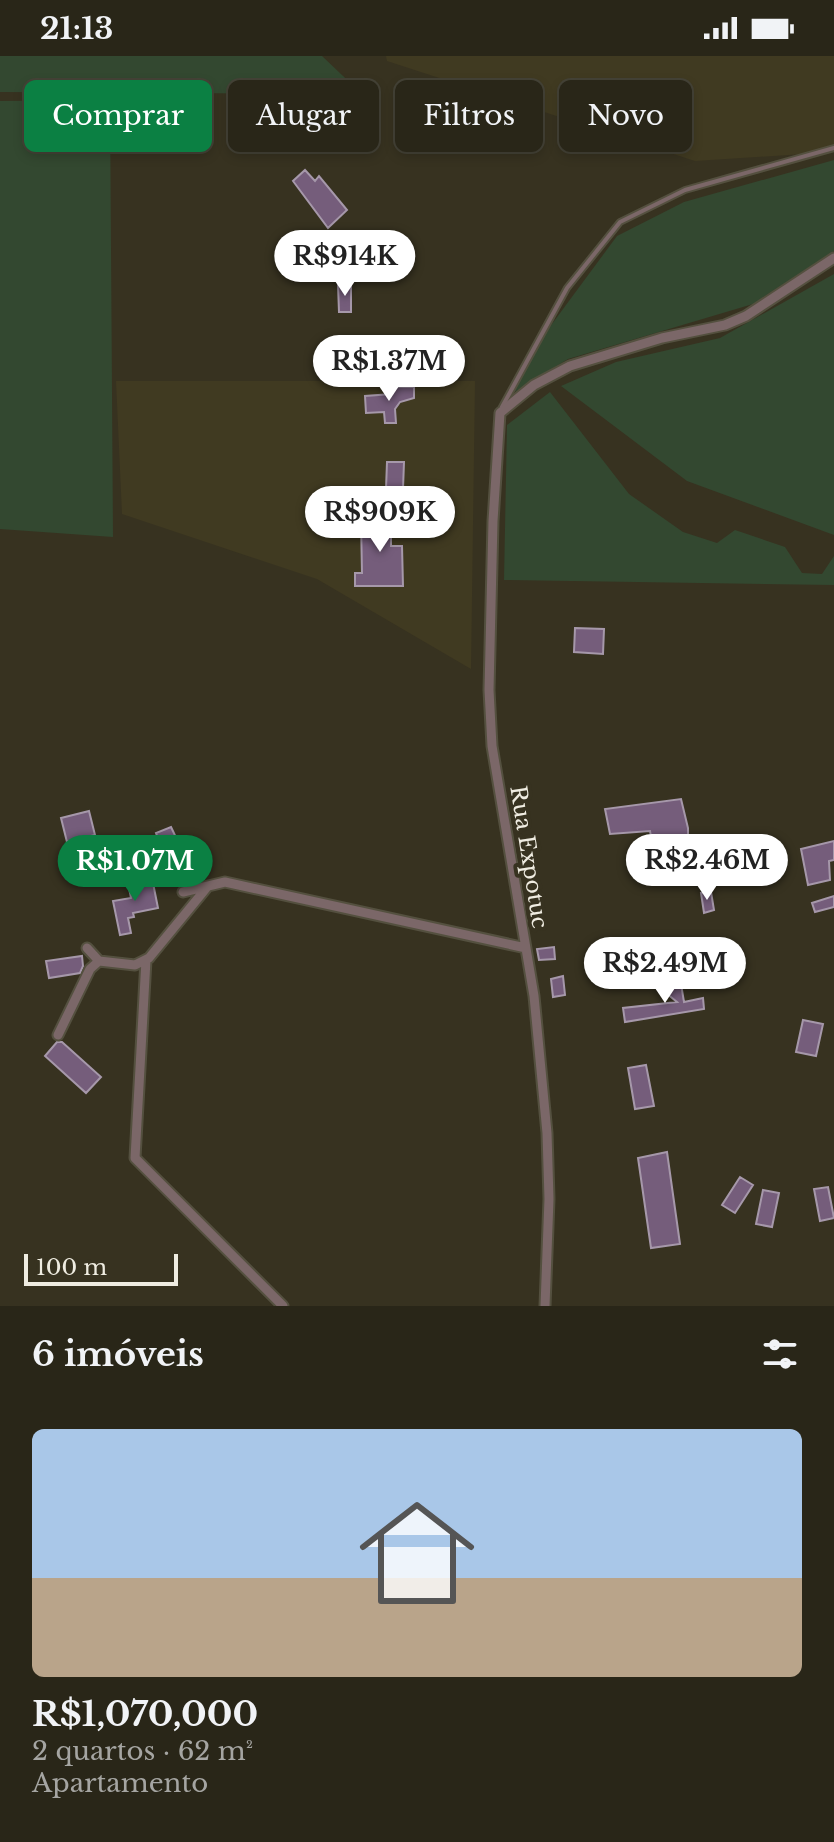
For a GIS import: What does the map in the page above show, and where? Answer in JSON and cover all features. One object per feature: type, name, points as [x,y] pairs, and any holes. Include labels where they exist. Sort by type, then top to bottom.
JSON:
[{"type":"street","points":[[500,413],[534,385],[570,366],[662,338],[725,325],[746,316],[834,258]]},
{"type":"street","name":"Rua Expotuc","points":[[500,413],[493,521],[492,746],[534,996],[547,1133],[549,1199],[545,1306]]},
{"type":"street","points":[[183,892],[225,882],[526,948]]},
{"type":"street","points":[[87,948],[99,961],[135,965],[146,960],[208,886]]},
{"type":"street","points":[[146,960],[135,1158],[283,1306]]},
{"type":"street","points":[[58,1035],[90,969],[99,961]]},
{"type":"lane","points":[[500,413],[519,372],[567,288],[620,222],[685,190],[834,148]]},
{"type":"shaded area","points":[[386,56],[834,56],[834,152],[695,161],[667,152],[692,152],[692,80],[559,80],[559,117],[543,112],[543,80],[446,80],[387,61]]},
{"type":"shaded area","points":[[116,381],[475,381],[471,669],[317,579],[122,514]]},
{"type":"green space","points":[[0,56],[322,56],[347,80],[228,80],[228,93],[212,93],[212,80],[24,80],[24,92],[0,92]]},
{"type":"green space","points":[[0,101],[24,101],[24,152],[110,152],[113,537],[0,529]]},
{"type":"green space","points":[[834,160],[834,251],[753,304],[568,359],[513,393],[549,328],[617,236],[684,202]]},
{"type":"green space","points":[[834,274],[834,535],[687,481],[561,386],[616,362],[720,338]]},
{"type":"green space","points":[[550,392],[629,494],[683,532],[717,543],[735,530],[785,547],[802,573],[822,574],[834,556],[834,585],[504,580],[507,425]]},
{"type":"building","points":[[305,170],[315,181],[319,176],[347,210],[328,228],[293,181]]},
{"type":"building","points":[[351,284],[351,312],[339,312],[338,285]]},
{"type":"building","points":[[395,387],[414,387],[414,398],[400,402],[395,409],[396,423],[385,423],[384,412],[366,413],[365,396],[392,394]]},
{"type":"building","points":[[387,462],[404,462],[403,489],[386,489]]},
{"type":"building","points":[[383,509],[383,521],[400,521],[400,530],[391,531],[391,546],[402,546],[403,586],[355,586],[355,573],[362,573],[361,521],[371,521],[371,510]]},
{"type":"building","points":[[575,628],[604,629],[603,654],[574,652]]},
{"type":"building","points":[[681,799],[688,828],[688,856],[704,856],[710,866],[707,872],[698,874],[680,861],[681,875],[667,877],[665,856],[655,859],[650,831],[610,834],[605,809]]},
{"type":"building","points":[[89,811],[95,835],[67,842],[61,818]]},
{"type":"building","points":[[171,827],[181,848],[164,854],[156,833]]},
{"type":"building","points":[[834,841],[834,860],[829,861],[830,880],[808,885],[801,849]]},
{"type":"building","points":[[152,878],[158,908],[133,913],[134,917],[128,918],[131,933],[120,935],[113,901],[131,898],[128,883]]},
{"type":"building","points":[[711,892],[714,910],[704,913],[701,893]]},
{"type":"building","points":[[834,896],[834,907],[815,912],[812,903]]},
{"type":"building","points":[[554,947],[555,959],[539,960],[537,949]]},
{"type":"building","points":[[82,956],[80,973],[49,978],[46,961]]},
{"type":"building","points":[[563,976],[565,995],[553,997],[551,979]]},
{"type":"building","points":[[665,978],[681,984],[684,1002],[703,998],[704,1009],[625,1022],[623,1008],[677,1002],[660,988]]},
{"type":"building","points":[[803,1020],[823,1024],[816,1056],[796,1052]]},
{"type":"building","points":[[57,1042],[62,1042],[101,1077],[86,1093],[45,1056]]},
{"type":"building","points":[[646,1065],[654,1106],[635,1109],[628,1068]]},
{"type":"building","points":[[667,1152],[680,1244],[651,1248],[638,1158]]},
{"type":"building","points":[[740,1177],[753,1185],[735,1213],[722,1205]]},
{"type":"building","points":[[828,1187],[834,1218],[820,1221],[814,1189]]},
{"type":"building","points":[[763,1190],[779,1193],[772,1227],[756,1224]]}]
